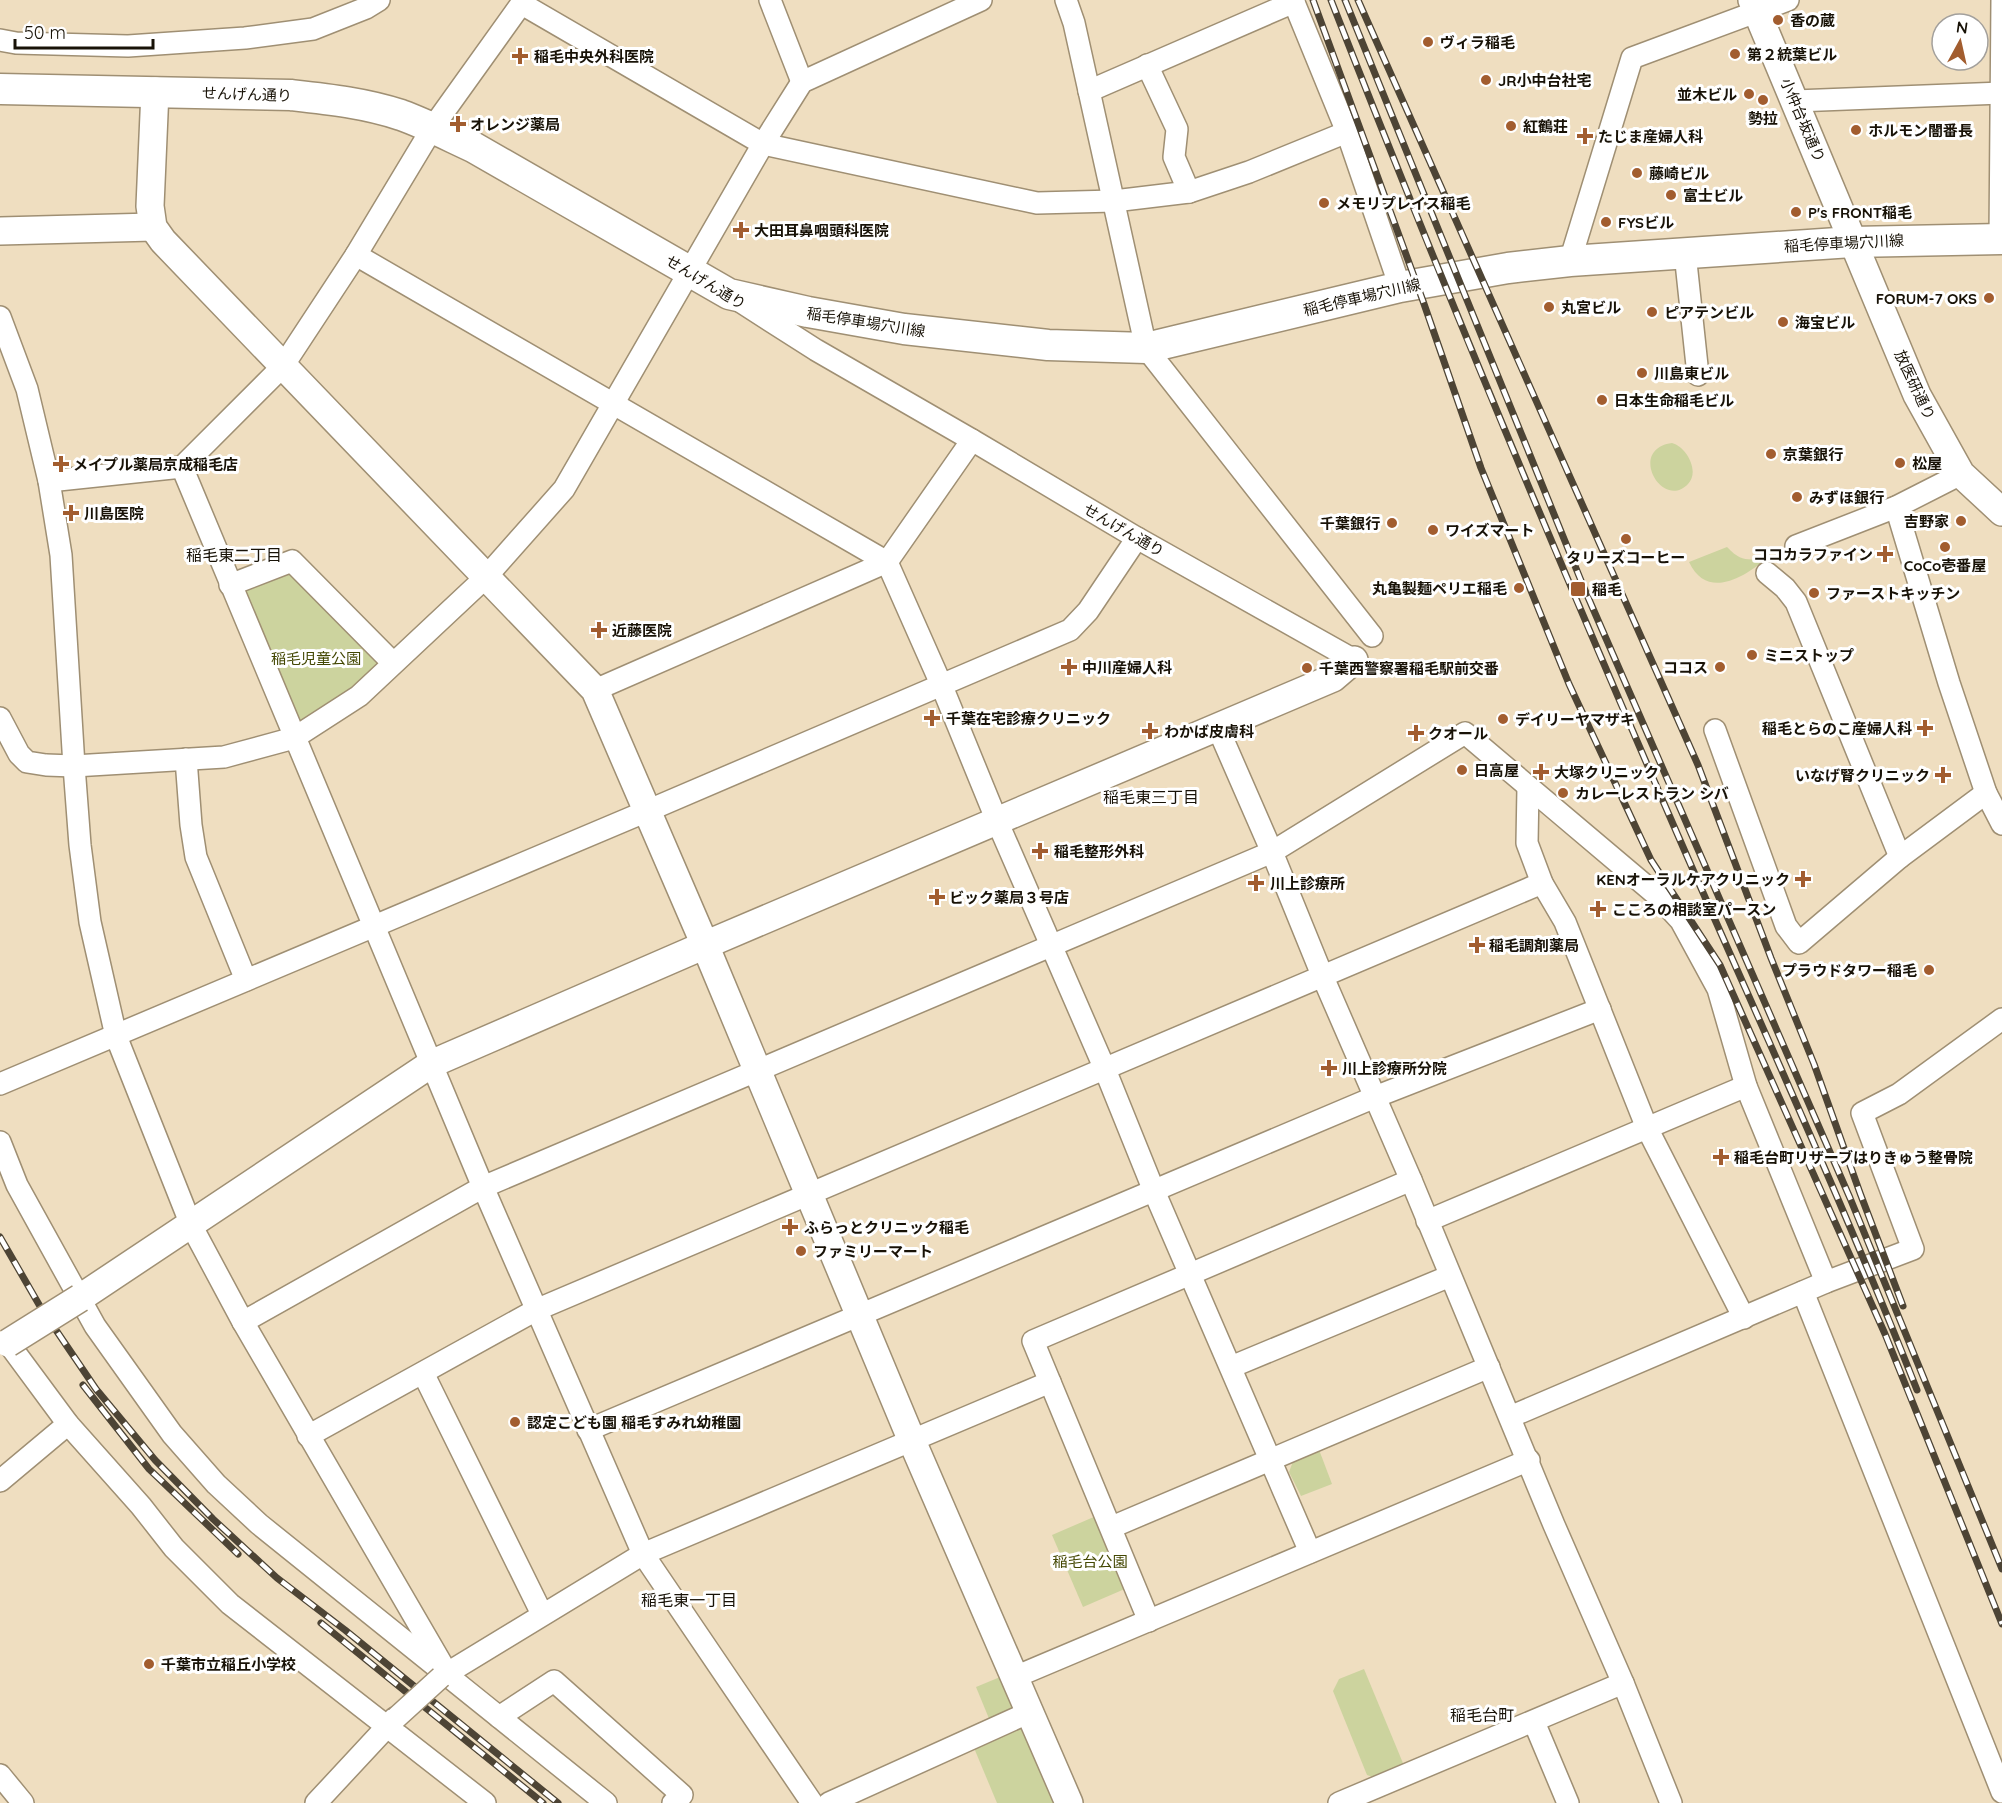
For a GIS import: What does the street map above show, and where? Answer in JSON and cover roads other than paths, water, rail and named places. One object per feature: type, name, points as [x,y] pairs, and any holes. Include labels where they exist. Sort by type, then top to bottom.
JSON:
[{"type":"main road","name":"せんげん通り","points":[[0,88],[291,95],[366,106],[399,115],[433,127],[473,147],[729,294]]},
{"type":"main road","name":"稲毛停車場穴川線","points":[[729,294],[808,312],[904,329],[1048,345],[1146,348],[1400,287],[1508,268],[1570,261],[1852,242],[2001,239]]},
{"type":"street","points":[[0,40],[16,43],[128,46],[245,38],[313,29],[366,8],[379,0]]},
{"type":"street","points":[[770,0],[802,82]]},
{"type":"street","points":[[0,718],[19,754],[27,762],[74,766],[224,757],[294,738],[359,696],[486,577],[564,489],[763,144],[802,82],[981,0]]},
{"type":"street","points":[[1066,0],[1074,23],[1146,348],[1372,636]]},
{"type":"street","points":[[1570,261],[1632,58],[1755,6],[1788,0]]},
{"type":"street","points":[[2001,239],[2002,0]]},
{"type":"street","points":[[1089,91],[1293,1],[1347,132],[1400,287]]},
{"type":"street","points":[[49,481],[182,467],[283,366],[356,255],[433,127],[519,4],[763,144],[1037,203],[1114,201],[1189,192],[1249,172],[1347,132]]},
{"type":"street","name":"小仲台坂通り","points":[[1755,6],[1852,242]]},
{"type":"street","points":[[1147,65],[1177,129],[1174,157],[1189,192]]},
{"type":"street","points":[[155,91],[150,206],[153,228],[595,690],[705,945],[912,1441],[1069,1803]]},
{"type":"street","points":[[1795,101],[2002,93]]},
{"type":"street","points":[[0,231],[153,228]]},
{"type":"street","name":"放医研通り","points":[[1852,242],[1917,395],[1961,474],[1997,499]]},
{"type":"street","points":[[1685,253],[1698,375]]},
{"type":"street","points":[[356,255],[887,562],[1310,1552]]},
{"type":"street","name":"せんげん通り","points":[[729,294],[816,350],[1137,538],[1354,660]]},
{"type":"street","points":[[0,317],[27,389],[49,481],[61,555],[74,766],[90,922],[116,1036],[191,1225],[243,1322],[444,1675]]},
{"type":"street","points":[[595,690],[887,562],[972,440]]},
{"type":"street","points":[[182,467],[483,1187],[643,1554],[812,1803]]},
{"type":"street","points":[[1796,546],[1896,507],[1961,474]]},
{"type":"street","points":[[1896,507],[1948,683],[1986,793],[2002,824]]},
{"type":"street","points":[[0,1084],[647,812],[1070,630],[1088,611],[1137,538]]},
{"type":"street","points":[[230,585],[292,561],[393,663]]},
{"type":"street","points":[[1767,573],[1785,588],[1796,602],[1900,857]]},
{"type":"street","points":[[485,1803],[391,1722],[230,1604],[174,1548],[4,1346],[191,1225],[431,1064],[1333,678],[1354,660]]},
{"type":"street","points":[[1217,726],[1411,1180],[1554,1525],[1623,1683],[1671,1803]]},
{"type":"street","points":[[1715,730],[1786,926],[1799,943],[1900,857],[1986,793]]},
{"type":"street","points":[[243,1322],[483,1187],[1272,852],[1465,733],[1659,897],[1681,921],[1718,989],[1746,1086],[1826,1282]]},
{"type":"street","points":[[186,759],[196,857],[246,980]]},
{"type":"street","points":[[1528,787],[1527,843],[1542,882],[1564,922],[1647,1128],[1744,1318]]},
{"type":"street","points":[[308,1436],[536,1310],[1542,882]]},
{"type":"street","points":[[588,1430],[1375,1097],[1600,1009]]},
{"type":"street","points":[[1510,1417],[1826,1282],[1913,1249],[1862,1113],[1899,1094],[2002,1019]]},
{"type":"street","points":[[1427,1221],[1746,1086]]},
{"type":"street","points":[[0,1142],[17,1185],[95,1326],[172,1434],[216,1484],[259,1524],[606,1803]]},
{"type":"street","points":[[1149,1621],[1033,1341],[1411,1180]]},
{"type":"street","points":[[1232,1367],[1450,1276]]},
{"type":"street","points":[[1803,1292],[1962,1686],[2002,1792]]},
{"type":"street","points":[[1112,1527],[1489,1367]]},
{"type":"street","points":[[423,1373],[542,1614]]},
{"type":"street","points":[[316,1803],[391,1722],[444,1675],[643,1554],[1050,1382]]},
{"type":"street","points":[[0,1481],[68,1424]]},
{"type":"street","points":[[1015,1677],[1529,1460]]},
{"type":"street","points":[[499,1718],[554,1681],[682,1795],[673,1803]]},
{"type":"street","points":[[1339,1803],[1623,1683]]},
{"type":"street","points":[[829,1803],[1030,1713]]},
{"type":"street","points":[[1534,1722],[1568,1803]]},
{"type":"street","points":[[0,1776],[23,1803]]},
{"type":"railway","points":[[1313,0],[1423,301],[1481,468],[1569,684],[1651,860],[1720,965],[1885,1334],[2002,1624]]},
{"type":"railway","points":[[1331,0],[1547,531],[1832,1185],[1917,1390]]},
{"type":"railway","points":[[1345,0],[1584,588],[1850,1198],[2002,1569]]},
{"type":"railway","points":[[1358,0],[1698,765],[1814,1064],[1903,1306]]},
{"type":"railway","points":[[0,1237],[41,1308],[96,1389],[155,1460],[213,1519],[277,1578],[345,1630],[558,1803]]},
{"type":"railway","points":[[83,1385],[149,1469],[238,1554]]},
{"type":"railway","points":[[321,1623],[543,1803]]},
{"type":"place","name":"香の蔵","points":[[1778,20]]},
{"type":"place","name":"ヴィラ稲毛","points":[[1428,42]]},
{"type":"place","name":"第２統葉ビル","points":[[1735,54]]},
{"type":"place","name":"稲毛中央外科医院","points":[[520,56]]},
{"type":"place","name":"JR小中台社宅","points":[[1486,80]]},
{"type":"place","name":"並木ビル","points":[[1749,94]]},
{"type":"place","name":"勢拉","points":[[1763,100]]},
{"type":"place","name":"オレンジ薬局","points":[[458,124]]},
{"type":"place","name":"紅鶴荘","points":[[1511,126]]},
{"type":"place","name":"ホルモン闇番長","points":[[1856,130]]},
{"type":"place","name":"たじま産婦人科","points":[[1585,136]]},
{"type":"place","name":"藤崎ビル","points":[[1637,173]]},
{"type":"place","name":"富士ビル","points":[[1671,195]]},
{"type":"place","name":"メモリプレイス稲毛","points":[[1324,203]]},
{"type":"place","name":"P's FRONT稲毛","points":[[1796,212]]},
{"type":"place","name":"FYSビル","points":[[1606,222]]},
{"type":"place","name":"大田耳鼻咽頭科医院","points":[[741,230]]},
{"type":"place","name":"FORUM-7 OKS","points":[[1989,298]]},
{"type":"place","name":"丸宮ビル","points":[[1549,307]]},
{"type":"place","name":"ピアテンビル","points":[[1652,312]]},
{"type":"place","name":"海宝ビル","points":[[1783,322]]},
{"type":"place","name":"川島東ビル","points":[[1642,373]]},
{"type":"place","name":"日本生命稲毛ビル","points":[[1602,400]]},
{"type":"place","name":"京葉銀行","points":[[1771,454]]},
{"type":"place","name":"松屋","points":[[1900,463]]},
{"type":"place","name":"メイプル薬局京成稲毛店","points":[[61,464]]},
{"type":"place","name":"みずほ銀行","points":[[1797,497]]},
{"type":"place","name":"川島医院","points":[[71,513]]},
{"type":"place","name":"吉野家","points":[[1961,521]]},
{"type":"place","name":"千葉銀行","points":[[1392,523]]},
{"type":"place","name":"ワイズマート","points":[[1433,530]]},
{"type":"place","name":"タリーズコーヒー","points":[[1626,539]]},
{"type":"place","name":"CoCo壱番屋","points":[[1945,547]]},
{"type":"place","name":"ココカラファイン","points":[[1885,554]]},
{"type":"place","name":"丸亀製麺ペリエ稲毛","points":[[1519,588]]},
{"type":"place","name":"稲毛","points":[[1578,589]]},
{"type":"place","name":"ファーストキッチン","points":[[1814,593]]},
{"type":"place","name":"近藤医院","points":[[599,630]]},
{"type":"place","name":"ミニストップ","points":[[1752,655]]},
{"type":"place","name":"中川産婦人科","points":[[1069,667]]},
{"type":"place","name":"ココス","points":[[1720,667]]},
{"type":"place","name":"千葉西警察署稲毛駅前交番","points":[[1307,668]]},
{"type":"place","name":"千葉在宅診療クリニック","points":[[932,718]]},
{"type":"place","name":"デイリーヤマザキ","points":[[1503,719]]},
{"type":"place","name":"稲毛とらのこ産婦人科","points":[[1925,728]]},
{"type":"place","name":"わかば皮膚科","points":[[1150,731]]},
{"type":"place","name":"クオール","points":[[1416,733]]},
{"type":"place","name":"日高屋","points":[[1462,770]]},
{"type":"place","name":"大塚クリニック","points":[[1541,772]]},
{"type":"place","name":"いなげ腎クリニック","points":[[1943,775]]},
{"type":"place","name":"カレーレストラン シバ","points":[[1563,793]]},
{"type":"place","name":"稲毛整形外科","points":[[1040,851]]},
{"type":"place","name":"KENオーラルケアクリニック","points":[[1803,879]]},
{"type":"place","name":"川上診療所","points":[[1256,883]]},
{"type":"place","name":"ビック薬局３号店","points":[[937,897]]},
{"type":"place","name":"こころの相談室パースン","points":[[1598,909]]},
{"type":"place","name":"稲毛調剤薬局","points":[[1477,945]]},
{"type":"place","name":"プラウドタワー稲毛","points":[[1929,970]]},
{"type":"place","name":"川上診療所分院","points":[[1329,1068]]},
{"type":"place","name":"稲毛台町リザーブはりきゅう整骨院","points":[[1721,1157]]},
{"type":"place","name":"ふらっとクリニック稲毛","points":[[790,1227]]},
{"type":"place","name":"ファミリーマート","points":[[801,1251]]},
{"type":"place","name":"認定こども園 稲毛すみれ幼稚園","points":[[515,1422]]},
{"type":"place","name":"千葉市立稲丘小学校","points":[[149,1664]]},
{"type":"district","name":"稲毛東二丁目","points":[[234,555]]},
{"type":"district","name":"稲毛東三丁目","points":[[1151,797]]},
{"type":"district","name":"稲毛東一丁目","points":[[689,1600]]},
{"type":"district","name":"稲毛台町","points":[[1482,1715]]},
{"type":"park label","name":"稲毛児童公園","points":[[316,658]]},
{"type":"park label","name":"稲毛台公園","points":[[1090,1561]]}]
